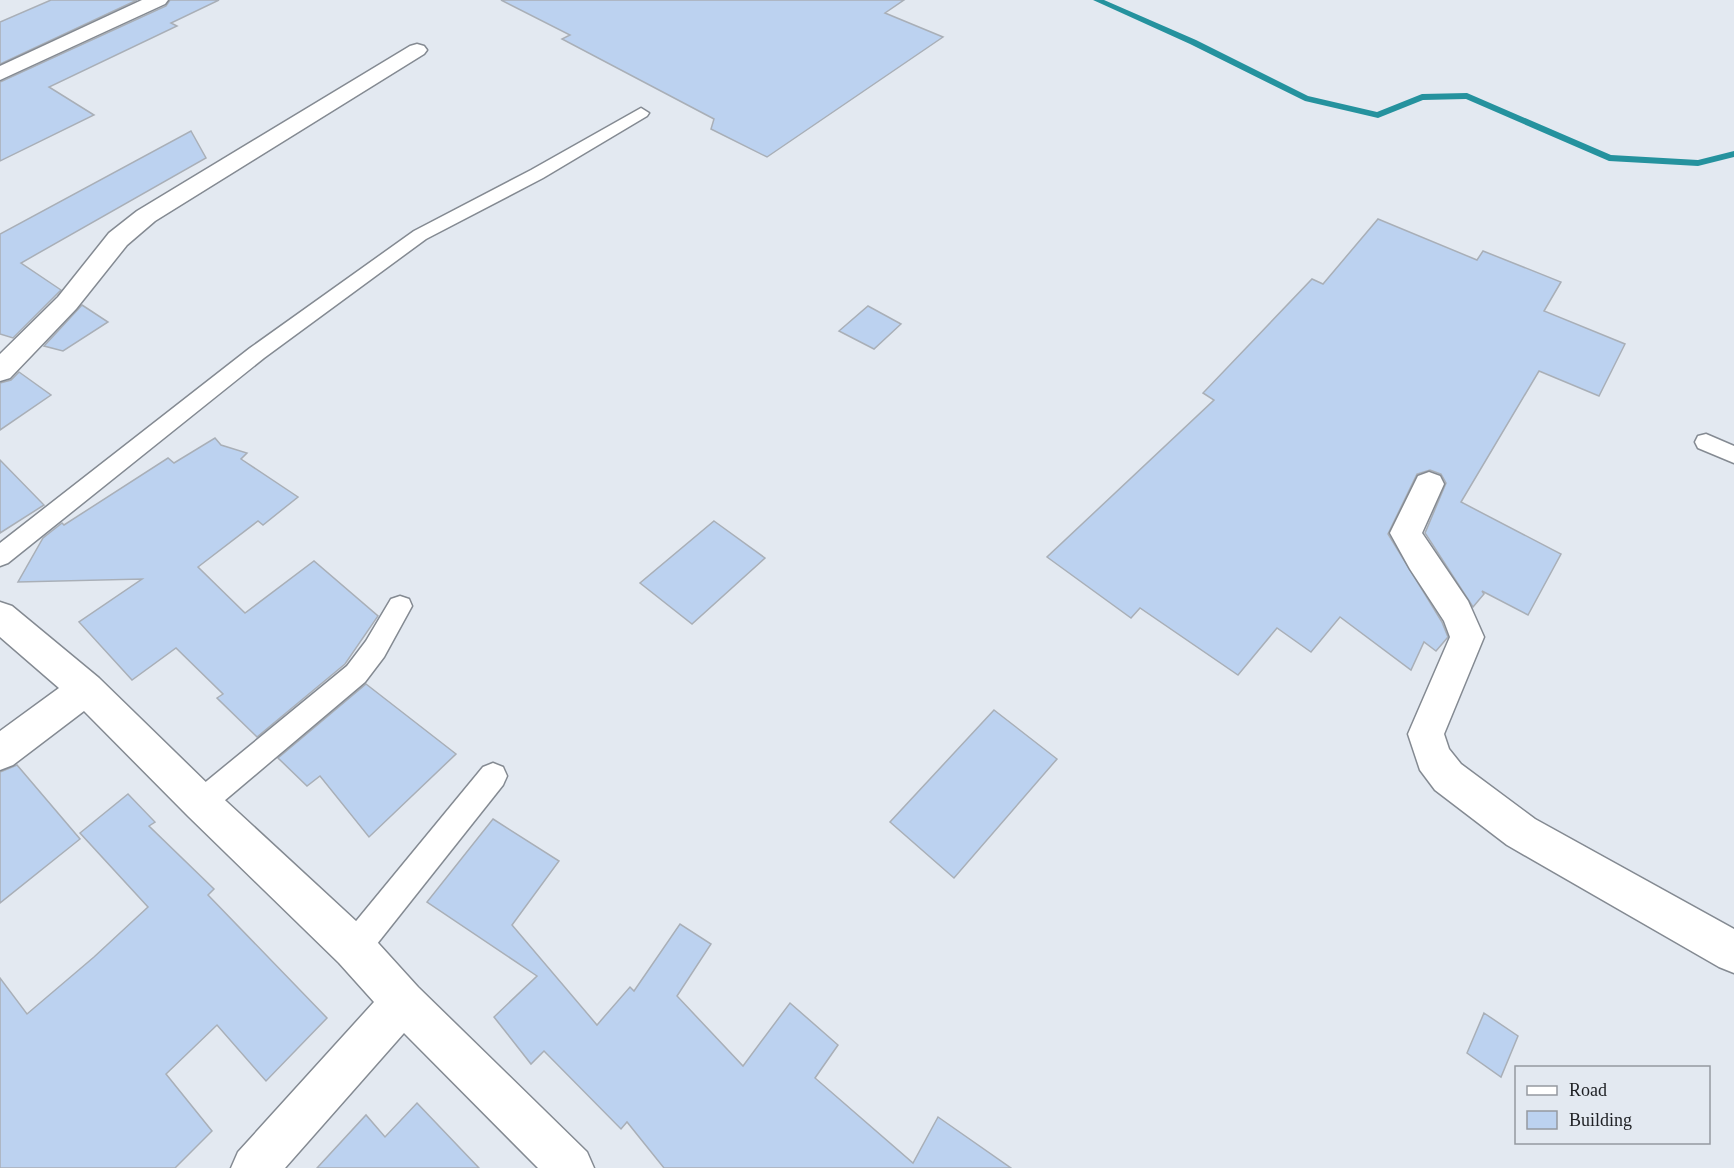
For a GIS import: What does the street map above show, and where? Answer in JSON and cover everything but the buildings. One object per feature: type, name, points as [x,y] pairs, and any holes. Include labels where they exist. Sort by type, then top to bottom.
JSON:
[{"type":"street","points":[[0,74],[158,0]]},
{"type":"street","points":[[0,371],[67,303],[118,239],[146,216],[417,50]]},
{"type":"street","points":[[1429,484],[1406,533],[1415,554],[1458,613],[1467,637],[1426,734],[1433,758],[1448,777],[1521,832],[1734,952]]},
{"type":"street","points":[[0,616],[86,689],[201,803],[354,948],[403,1002],[571,1168]]},
{"type":"street","points":[[0,753],[86,689]]},
{"type":"street","points":[[254,1168],[403,1002]]},
{"type":"lane","points":[[0,556],[257,353],[420,235],[537,174],[641,113]]},
{"type":"lane","points":[[1706,442],[1734,454]]},
{"type":"lane","points":[[201,803],[356,674],[375,649],[399,606]]},
{"type":"lane","points":[[354,948],[493,776]]},
{"type":"waterway","points":[[1097,0],[1193,42],[1305,98],[1378,115],[1422,97],[1467,96],[1609,158],[1698,163],[1734,154]]}]
